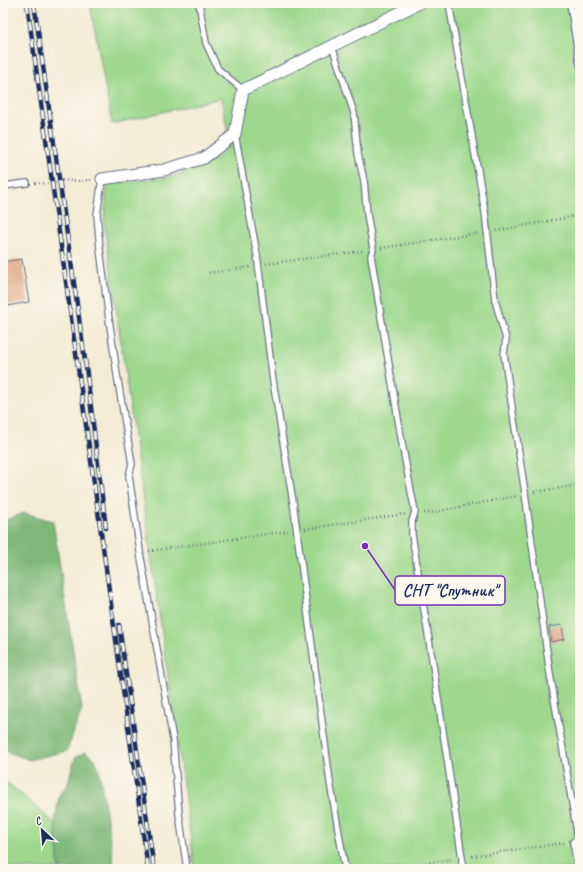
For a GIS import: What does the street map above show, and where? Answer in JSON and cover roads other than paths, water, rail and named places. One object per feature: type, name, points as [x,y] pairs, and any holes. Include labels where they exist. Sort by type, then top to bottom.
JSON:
[{"type":"street","points":[[102,179],[164,170],[204,158],[235,134],[243,90],[420,3]]},
{"type":"lane","points":[[199,3],[206,43],[218,69],[243,90]]},
{"type":"lane","points":[[449,3],[487,232],[495,300],[506,339],[504,354],[550,674],[578,838],[574,842],[578,869]]},
{"type":"lane","points":[[570,3],[580,65]]},
{"type":"lane","points":[[332,46],[354,112],[358,154],[364,181],[367,214],[373,249],[371,256],[372,264],[415,512],[412,520],[412,535],[432,657],[462,858],[462,869]]},
{"type":"lane","points":[[235,134],[258,265],[273,381],[297,530],[330,782],[345,869]]},
{"type":"lane","points":[[102,179],[97,215],[100,249],[115,366],[132,464],[129,476],[140,552],[173,740],[179,814],[186,869]]},
{"type":"lane","points":[[3,186],[27,183]]},
{"type":"railway","points":[[27,3],[148,869]]},
{"type":"railway","points":[[34,3],[86,367],[106,528]]},
{"type":"railway","points":[[119,625],[154,869]]},
{"type":"place","name":"СНТ \"Спутник\"","points":[[365,546]]}]
